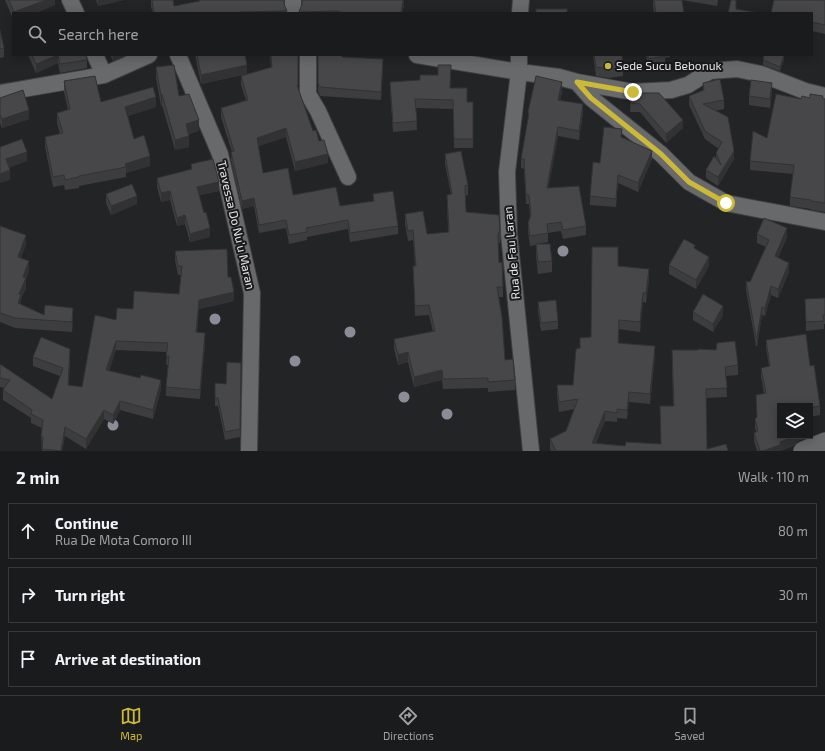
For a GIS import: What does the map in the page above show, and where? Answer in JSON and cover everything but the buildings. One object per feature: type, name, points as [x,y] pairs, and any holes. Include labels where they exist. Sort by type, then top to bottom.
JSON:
[{"type":"street","points":[[70,0],[76,12]]},
{"type":"street","points":[[293,0],[293,12]]},
{"type":"street","points":[[520,12],[521,0]]},
{"type":"street","points":[[95,56],[104,75]]},
{"type":"street","points":[[0,93],[104,75],[147,56]]},
{"type":"street","name":"Travessa Do Nu’u Maran","points":[[178,56],[220,154],[252,293],[249,451]]},
{"type":"street","points":[[308,56],[308,94],[318,111],[348,177]]},
{"type":"street","points":[[423,56],[559,77],[577,82],[633,92],[671,90],[688,85],[710,71],[737,69],[761,74],[805,91],[825,96]]},
{"type":"street","name":"Rua de Fau Laran","points":[[519,56],[519,72],[507,172],[509,234],[531,451]]},
{"type":"street","points":[[577,82],[591,98],[661,154],[689,182],[726,203],[825,222]]},
{"type":"street","points":[[803,451],[825,442]]},
{"type":"place","name":"Sede Sucu Bebonuk","points":[[608,66]]},
{"type":"route","points":[[633,92],[577,82],[591,98],[661,154],[689,182],[726,203]]}]
